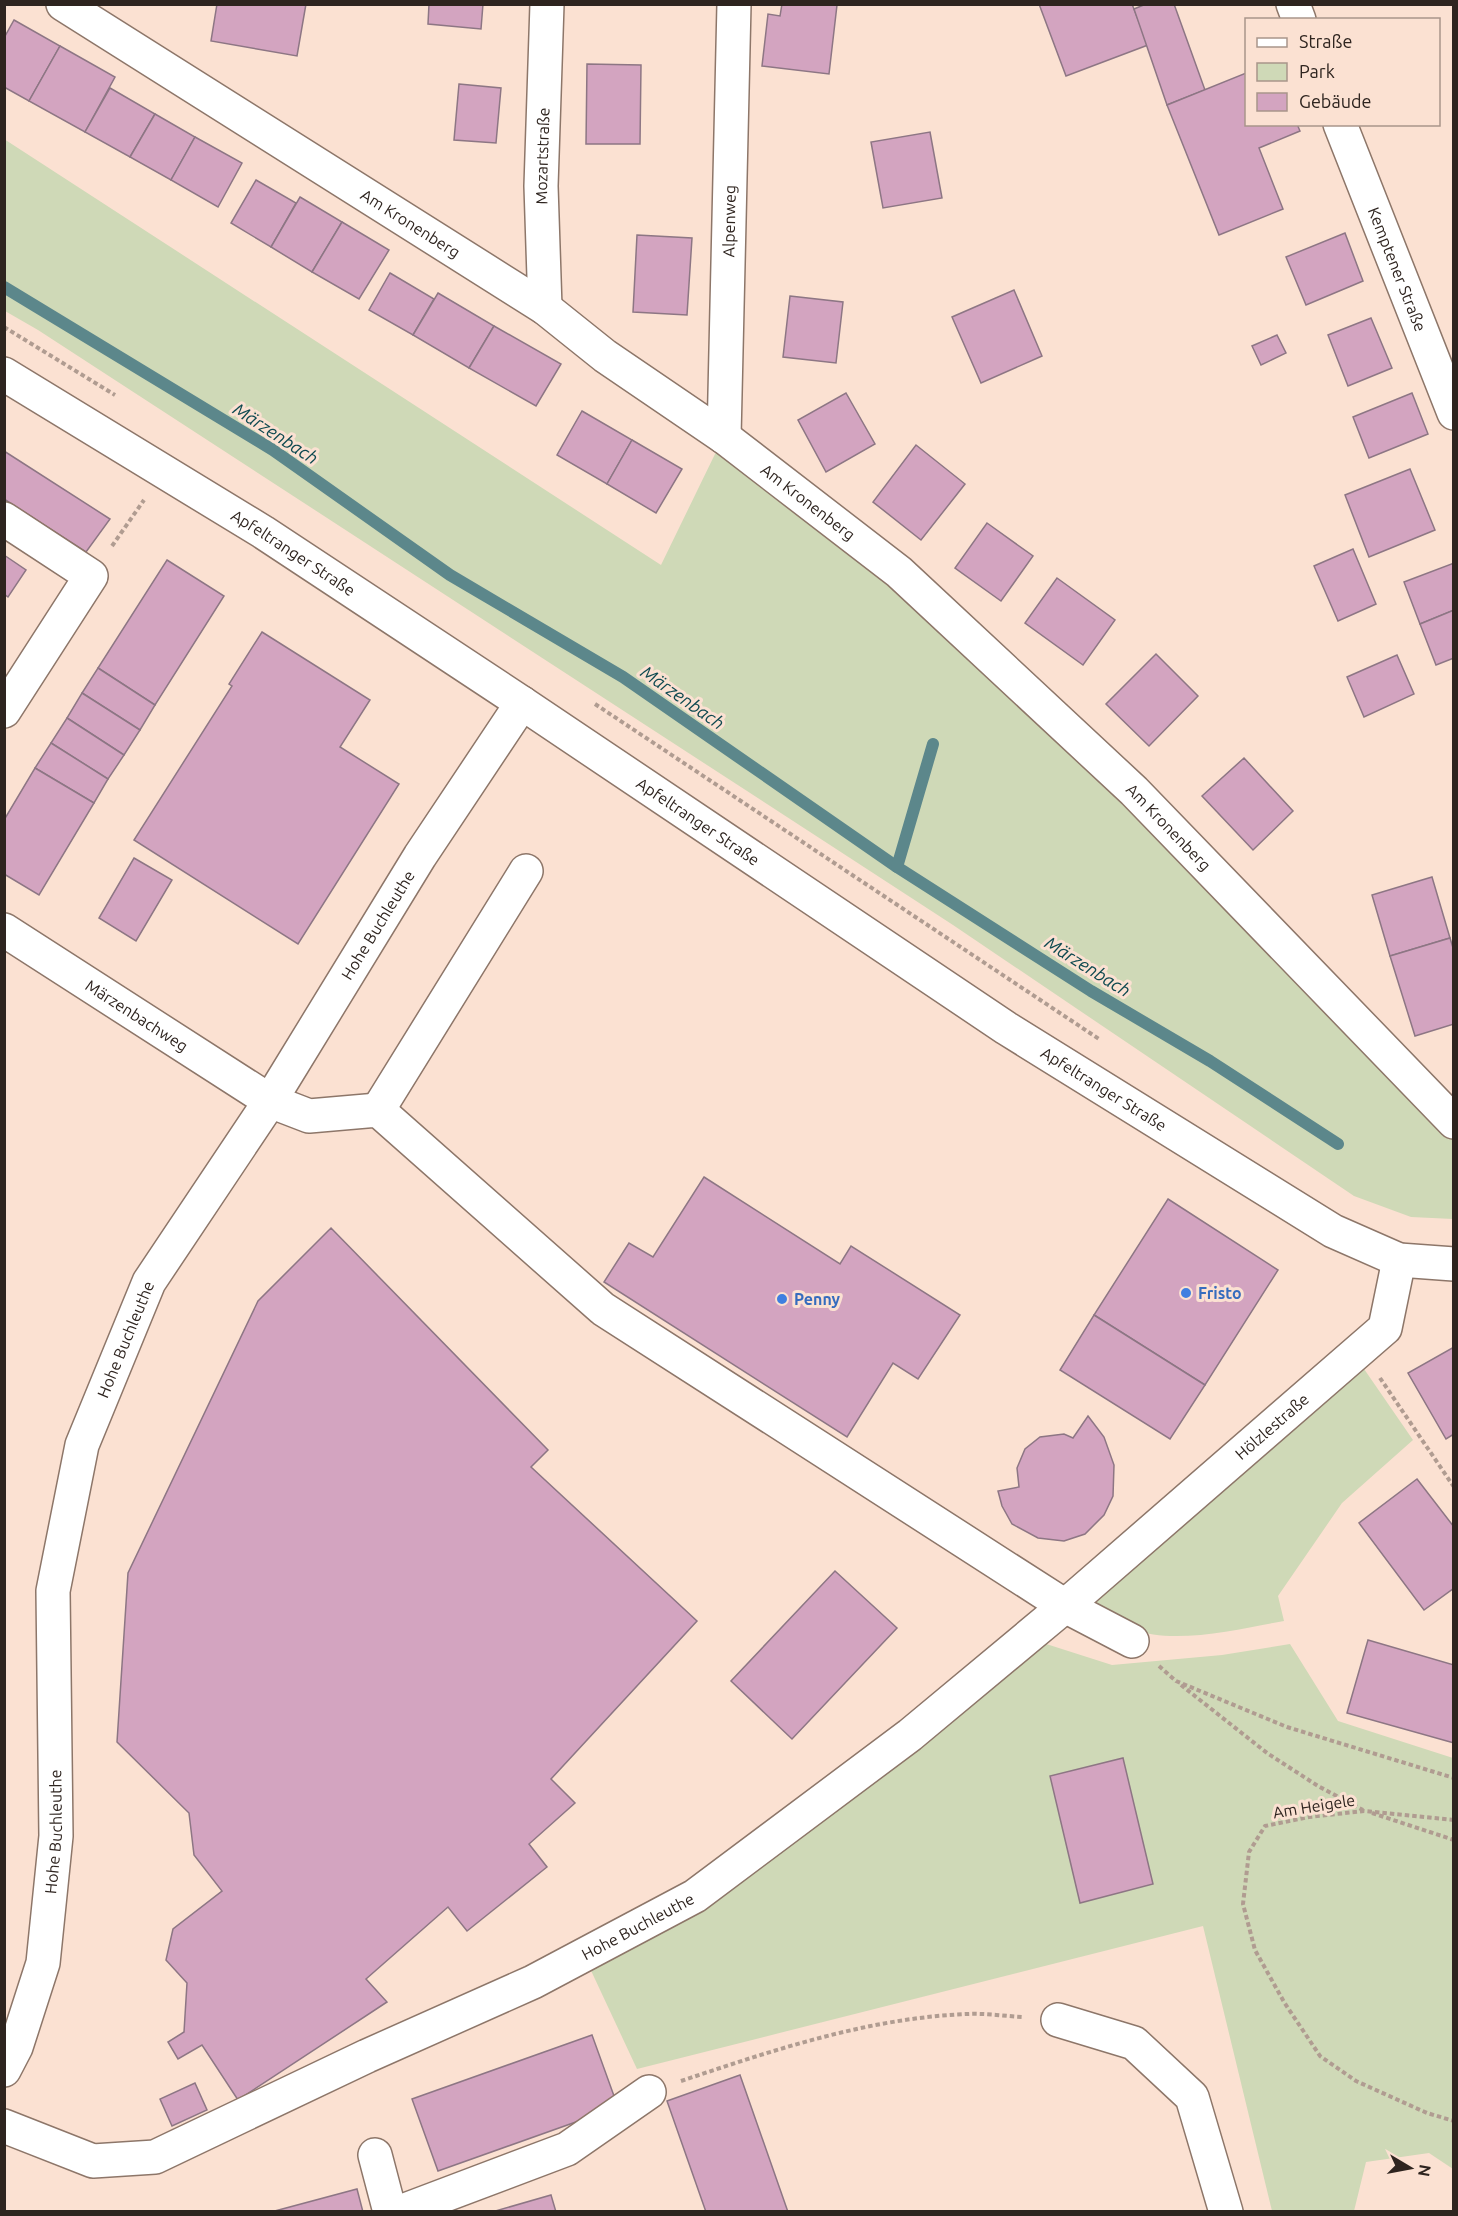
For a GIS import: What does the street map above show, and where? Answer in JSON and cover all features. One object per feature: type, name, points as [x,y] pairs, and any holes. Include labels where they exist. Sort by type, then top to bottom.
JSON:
[{"type":"street","name":"Mozartstraße","points":[[545,308],[541,186],[547,4]]},
{"type":"street","name":"Alpenweg","points":[[724,437],[734,4]]},
{"type":"street","name":"Am Kronenberg","points":[[81,10],[545,308],[605,356],[724,437],[899,572],[1134,791],[1454,1122]]},
{"type":"street","name":"Kemptener Straße","points":[[1341,126],[1454,413]]},
{"type":"street","name":"Apfeltranger Straße","points":[[4,374],[263,532],[1006,1028],[1333,1232],[1399,1260]]},
{"type":"street","points":[[4,519],[91,576],[4,711]]},
{"type":"street","name":"Hohe Buchleuthe","points":[[4,2070],[16,2047],[44,1964],[56,1836],[53,1591],[81,1445],[149,1282],[270,1101],[420,856],[522,703]]},
{"type":"street","points":[[526,871],[378,1110],[603,1309],[1065,1606],[1132,1641]]},
{"type":"street","name":"Märzenbachweg","points":[[4,930],[270,1101],[309,1116],[378,1110]]},
{"type":"street","points":[[1386,1328],[1399,1260],[1454,1264]]},
{"type":"street","name":"Hölzlestraße","points":[[1065,1606],[1386,1328]]},
{"type":"street","name":"Hohe Buchleuthe","points":[[4,2126],[93,2161],[155,2157],[367,2056],[533,1982],[695,1896],[910,1735],[1065,1606]]},
{"type":"street","points":[[1058,2020],[1134,2043],[1192,2097],[1226,2211]]},
{"type":"street","points":[[400,2211],[567,2149],[650,2092]]},
{"type":"street","points":[[375,2155],[390,2211]]},
{"type":"path","points":[[91,576],[149,492]]},
{"type":"path","points":[[1386,1328],[1378,1375],[1454,1487]]},
{"type":"path","name":"Am Heigele","points":[[1364,1811],[1268,1753],[1176,1681],[1287,1727],[1454,1778]]},
{"type":"path","points":[[1364,1811],[1454,1820]]},
{"type":"path","points":[[1364,1811],[1454,1840]]},
{"type":"path","name":"Am Heigele","points":[[1364,1811],[1309,1817],[1265,1826],[1249,1852],[1243,1904],[1255,1950],[1284,2002],[1320,2056],[1356,2080],[1427,2113],[1454,2121]]},
{"type":"path","points":[[650,2092],[819,2037],[892,2022],[968,2014],[1058,2020]]},
{"type":"green space","points":[[4,139],[661,565],[716,452],[884,579],[1125,800],[1453,1136],[1453,1219],[1411,1217],[1354,1196],[953,925],[38,330],[5,311]]},
{"type":"green space","points":[[1362,1366],[1413,1440],[1342,1503],[1278,1596],[1284,1621],[1188,1636],[1150,1634],[1127,1626],[1087,1598]]},
{"type":"green space","points":[[1040,1642],[1112,1665],[1222,1655],[1290,1644],[1338,1721],[1453,1758],[1453,2169],[1429,2153],[1366,2162],[1354,2211],[1272,2211],[1203,1926],[637,2069],[587,1962]]},
{"type":"building","points":[[217,4],[306,4],[297,56],[211,41]]},
{"type":"building","points":[[429,4],[483,4],[481,29],[428,24]]},
{"type":"building","points":[[782,4],[837,5],[829,74],[762,66],[768,14],[780,16]]},
{"type":"building","points":[[1039,4],[1132,4],[1148,45],[1066,76]]},
{"type":"building","points":[[1146,4],[1174,4],[1205,90],[1167,105],[1134,9]]},
{"type":"building","points":[[14,20],[60,46],[29,101],[4,87],[4,38]]},
{"type":"building","points":[[60,46],[115,77],[85,132],[29,101]]},
{"type":"building","points":[[587,64],[641,65],[640,144],[586,144]]},
{"type":"building","points":[[1245,73],[1245,126],[1298,126],[1300,131],[1259,148],[1283,209],[1219,235],[1167,105]]},
{"type":"building","points":[[459,84],[501,88],[496,143],[454,140]]},
{"type":"building","points":[[110,88],[155,114],[130,157],[85,132]]},
{"type":"building","points":[[155,114],[195,137],[171,180],[130,157]]},
{"type":"building","points":[[930,132],[942,198],[883,208],[871,142]]},
{"type":"building","points":[[195,137],[242,163],[218,207],[171,180]]},
{"type":"building","points":[[256,180],[296,203],[271,247],[231,223]]},
{"type":"building","points":[[300,197],[342,222],[312,272],[271,247]]},
{"type":"building","points":[[342,222],[389,250],[359,299],[312,272]]},
{"type":"building","points":[[1345,233],[1363,281],[1306,305],[1286,257]]},
{"type":"building","points":[[637,235],[692,238],[687,315],[633,312]]},
{"type":"building","points":[[390,273],[434,299],[413,335],[369,310]]},
{"type":"building","points":[[1014,290],[1042,356],[981,383],[952,317]]},
{"type":"building","points":[[438,293],[494,326],[469,368],[413,335]]},
{"type":"building","points":[[790,296],[843,302],[836,363],[783,357]]},
{"type":"building","points":[[1371,318],[1392,368],[1348,386],[1328,335]]},
{"type":"building","points":[[494,326],[561,364],[536,406],[469,368]]},
{"type":"building","points":[[1277,335],[1286,353],[1261,365],[1252,346]]},
{"type":"building","points":[[846,393],[875,444],[826,472],[798,420]]},
{"type":"building","points":[[1412,393],[1428,434],[1369,458],[1353,417]]},
{"type":"building","points":[[582,411],[632,440],[607,484],[557,455]]},
{"type":"building","points":[[632,440],[682,469],[656,513],[607,484]]},
{"type":"building","points":[[916,445],[965,484],[921,540],[873,502]]},
{"type":"building","points":[[4,451],[110,519],[86,552],[4,499]]},
{"type":"building","points":[[1410,469],[1435,530],[1369,557],[1345,495]]},
{"type":"building","points":[[987,523],[1033,556],[1001,601],[955,568]]},
{"type":"building","points":[[1353,549],[1376,604],[1338,621],[1314,566]]},
{"type":"building","points":[[4,555],[26,570],[8,597],[4,594]]},
{"type":"building","points":[[167,560],[224,596],[155,705],[98,668]]},
{"type":"building","points":[[1454,563],[1454,610],[1420,624],[1404,582]]},
{"type":"building","points":[[1057,578],[1115,620],[1083,665],[1025,623]]},
{"type":"building","points":[[1454,610],[1454,658],[1436,665],[1420,624]]},
{"type":"building","points":[[262,632],[370,700],[340,747],[399,784],[298,944],[134,840],[232,686],[229,684]]},
{"type":"building","points":[[1156,654],[1198,696],[1149,746],[1106,704]]},
{"type":"building","points":[[1397,655],[1414,694],[1364,717],[1347,677]]},
{"type":"building","points":[[98,668],[155,705],[140,730],[82,693]]},
{"type":"building","points":[[82,693],[140,730],[124,755],[67,718]]},
{"type":"building","points":[[67,718],[124,755],[108,779],[51,743]]},
{"type":"building","points":[[51,743],[108,779],[94,803],[35,768]]},
{"type":"building","points":[[1244,758],[1293,811],[1253,850],[1202,796]]},
{"type":"building","points":[[35,768],[94,803],[39,895],[4,874],[4,820]]},
{"type":"building","points":[[134,858],[172,880],[136,941],[99,918]]},
{"type":"building","points":[[1432,877],[1450,938],[1390,956],[1372,895]]},
{"type":"building","points":[[1450,938],[1454,951],[1454,1024],[1415,1036],[1390,956]]},
{"type":"building","name":"Penny","points":[[704,1177],[840,1264],[851,1246],[960,1315],[918,1379],[893,1363],[847,1437],[604,1282],[629,1243],[653,1257]]},
{"type":"building","name":"Fristo","points":[[1168,1199],[1278,1270],[1205,1385],[1094,1315]]},
{"type":"building","points":[[331,1228],[548,1450],[531,1467],[697,1621],[551,1779],[575,1803],[529,1844],[547,1867],[467,1931],[448,1907],[366,1979],[387,2002],[238,2100],[202,2045],[178,2059],[168,2042],[184,2032],[187,1983],[166,1960],[173,1929],[222,1891],[194,1855],[189,1813],[117,1742],[128,1573],[258,1301]]},
{"type":"building","points":[[1094,1315],[1205,1385],[1170,1439],[1060,1370]]},
{"type":"building","points":[[1454,1347],[1454,1434],[1446,1439],[1408,1373]]},
{"type":"building","points":[[1088,1416],[1104,1437],[1114,1465],[1113,1496],[1104,1515],[1085,1534],[1064,1541],[1038,1538],[1012,1524],[1002,1506],[998,1491],[1019,1487],[1017,1468],[1025,1449],[1040,1437],[1064,1434],[1073,1438]]},
{"type":"building","points":[[1417,1479],[1454,1527],[1454,1588],[1424,1610],[1359,1523]]},
{"type":"building","points":[[835,1571],[897,1628],[792,1739],[731,1681]]},
{"type":"building","points":[[1368,1640],[1454,1665],[1454,1743],[1347,1713]]},
{"type":"building","points":[[1123,1758],[1153,1884],[1080,1903],[1050,1776]]},
{"type":"building","points":[[592,2035],[618,2107],[438,2171],[412,2099]]},
{"type":"building","points":[[740,2075],[788,2212],[706,2212],[667,2101]]},
{"type":"building","points":[[195,2083],[207,2110],[172,2126],[160,2099]]},
{"type":"building","points":[[357,2189],[363,2212],[271,2212]]},
{"type":"building","points":[[551,2195],[556,2212],[492,2212]]},
{"type":"waterway","name":"Märzenbach","points":[[4,287],[273,450],[450,575],[623,677],[897,867],[1091,991],[1210,1061],[1338,1144]]},
{"type":"waterway","points":[[897,867],[933,744]]},
{"type":"place","name":"Fristo","points":[[1186,1293]]},
{"type":"place","name":"Penny","points":[[782,1299]]}]
